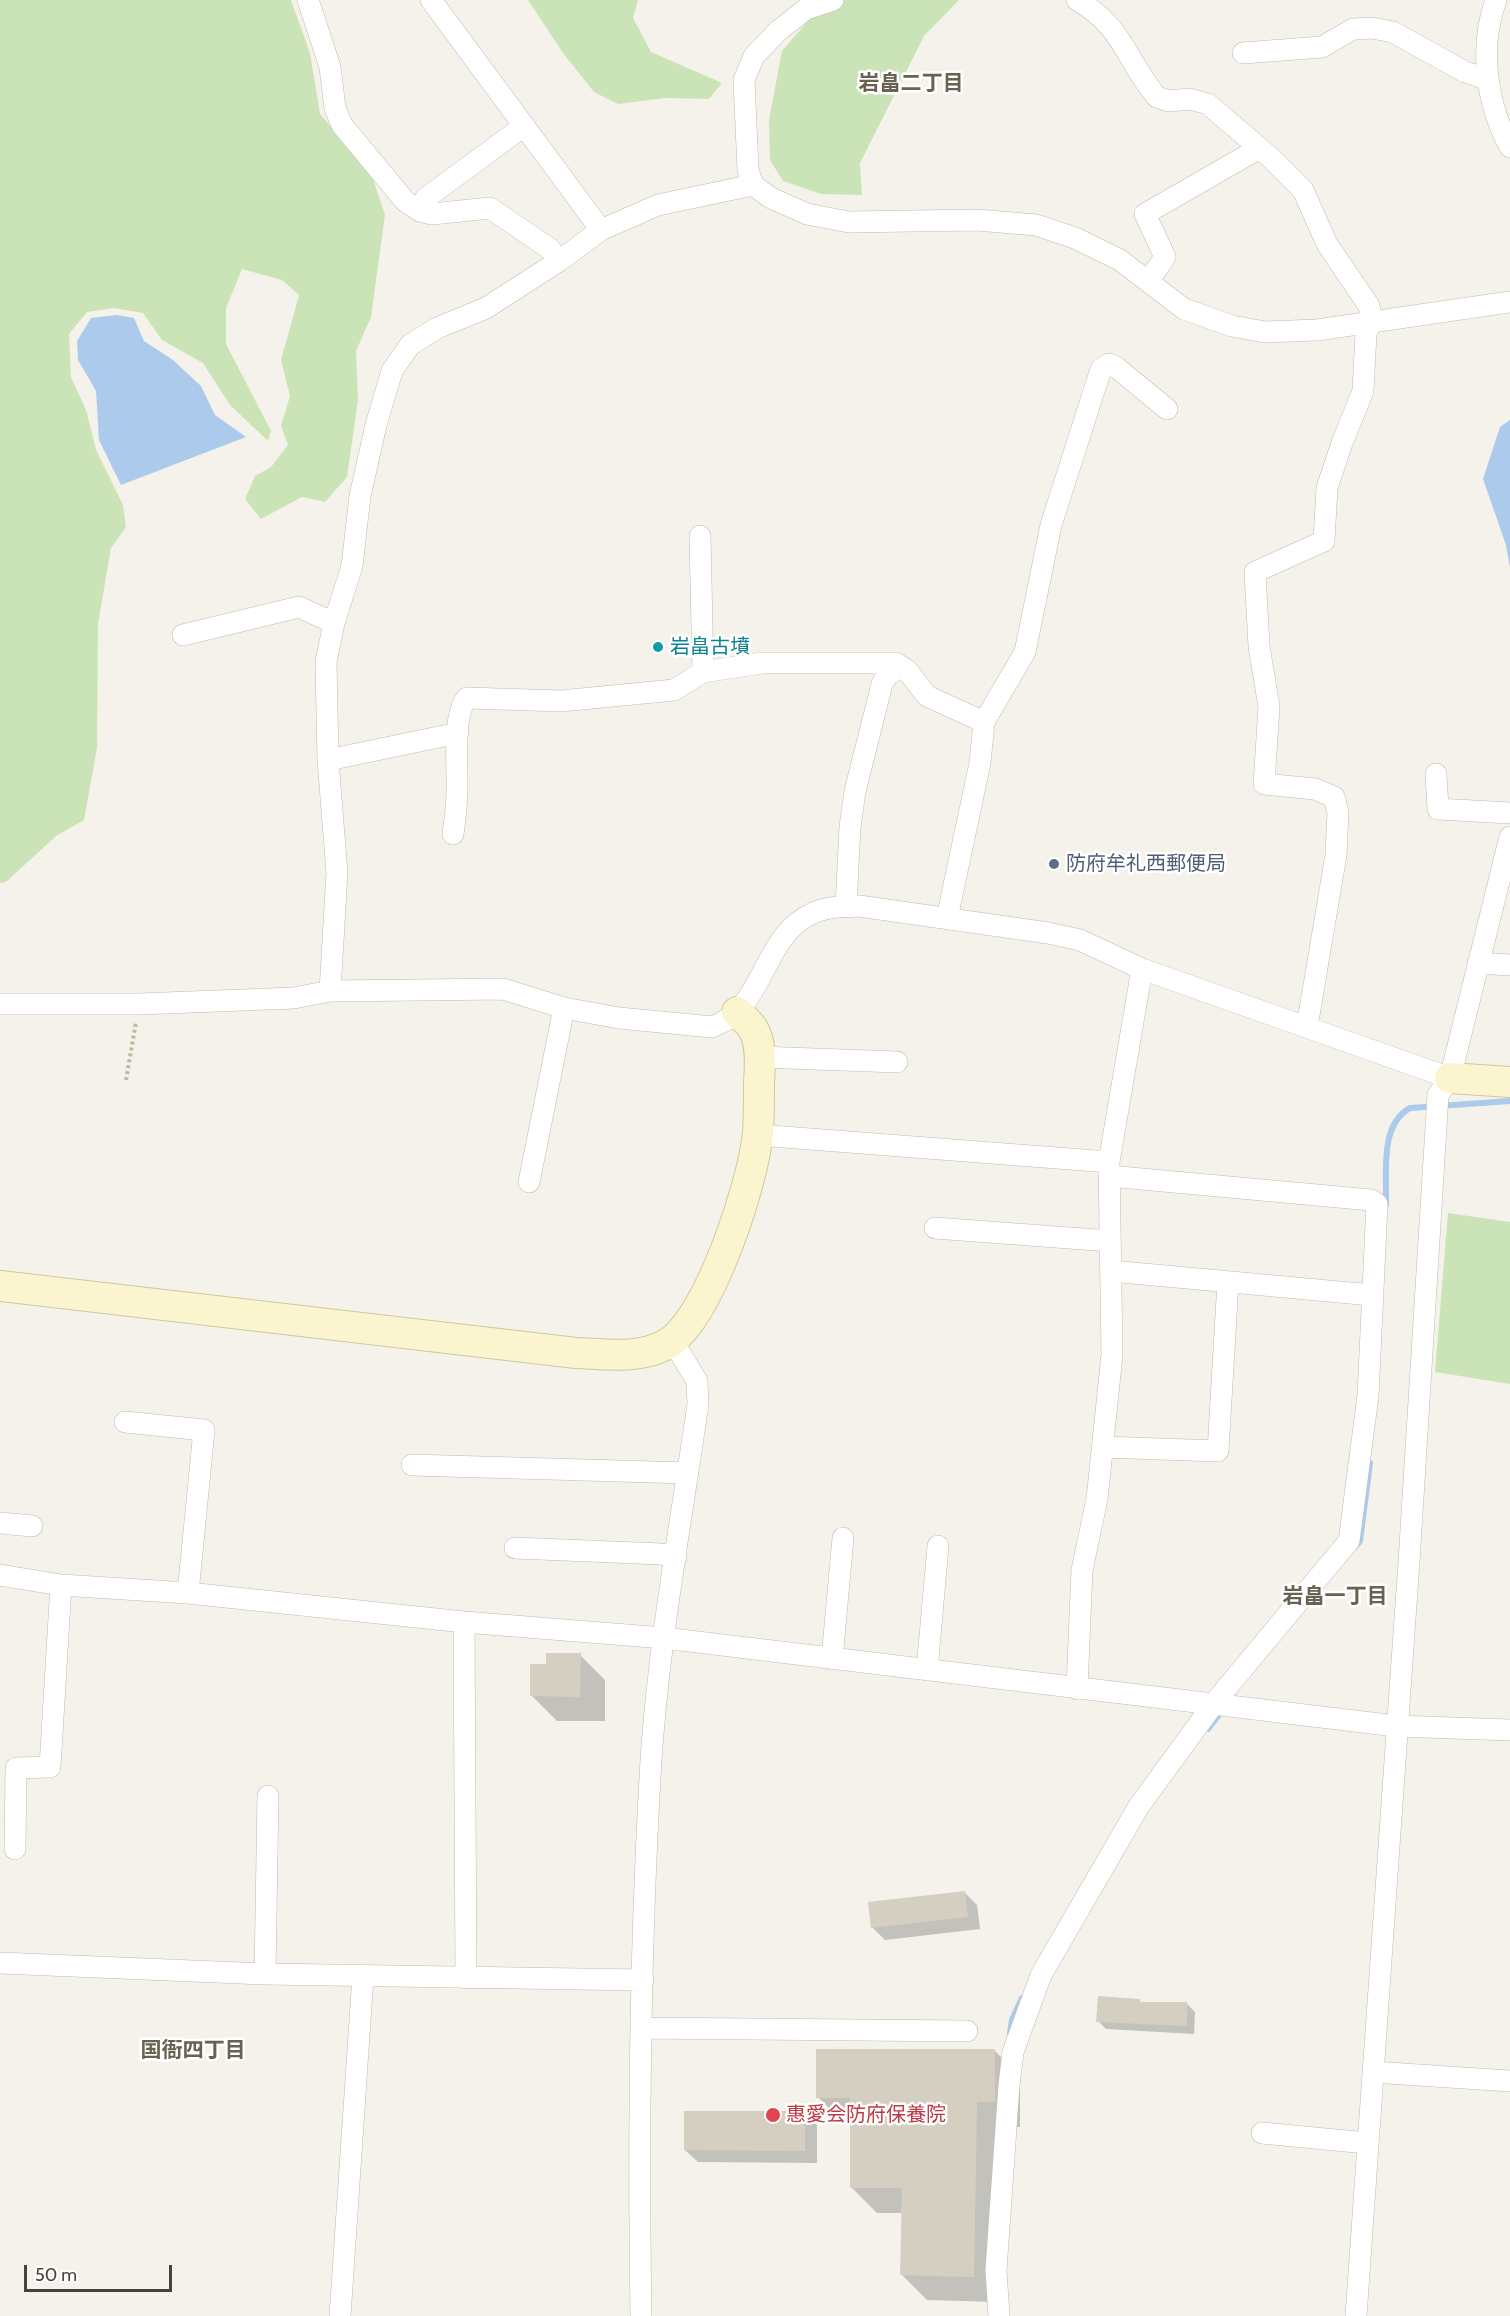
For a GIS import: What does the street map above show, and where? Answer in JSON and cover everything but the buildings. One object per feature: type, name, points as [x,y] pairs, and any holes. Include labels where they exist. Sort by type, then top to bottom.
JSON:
[{"type":"street","points":[[308,0],[330,67],[335,108],[342,125],[405,201],[420,212],[432,214],[490,208],[550,249],[559,261]]},
{"type":"street","points":[[431,0],[602,230]]},
{"type":"street","points":[[833,0],[806,9],[778,31],[754,56],[744,80],[748,170],[753,185],[771,198],[807,214],[849,222],[977,220],[1036,225],[1084,242],[1120,260],[1184,309],[1232,326],[1264,332],[1296,331],[1510,302]]},
{"type":"street","points":[[1077,0],[1096,11],[1118,33],[1157,97],[1169,101],[1190,99],[1208,105],[1271,158],[1303,190],[1318,227],[1369,306],[1372,321],[1366,333],[1364,391],[1341,443],[1328,488],[1324,541],[1255,572],[1258,646],[1269,707],[1264,784],[1315,789],[1334,796],[1338,812],[1336,855],[1309,1015],[1304,1025]]},
{"type":"street","points":[[1496,0],[1489,18],[1487,79],[1500,128],[1510,147]]},
{"type":"street","points":[[1243,53],[1322,47],[1353,29],[1372,28],[1393,32],[1465,72],[1487,79]]},
{"type":"street","points":[[420,212],[426,198],[524,126]]},
{"type":"street","points":[[1149,280],[1165,257],[1145,214],[1258,149]]},
{"type":"street","points":[[330,991],[337,873],[328,760],[326,662],[334,622],[352,566],[360,496],[376,425],[392,371],[410,345],[437,328],[486,308],[602,230],[658,205],[753,185]]},
{"type":"street","points":[[947,918],[980,763],[984,722],[1025,652],[1051,525],[1101,369],[1109,364],[1117,368],[1167,409]]},
{"type":"street","points":[[700,536],[703,672]]},
{"type":"street","points":[[183,635],[299,607],[334,622]]},
{"type":"street","points":[[453,834],[458,793],[458,733],[461,704],[466,699],[561,701],[674,690],[703,672],[762,663],[896,663],[927,696],[984,722]]},
{"type":"street","points":[[846,906],[850,827],[855,791],[882,684],[888,674],[902,667]]},
{"type":"street","points":[[328,760],[458,733]]},
{"type":"street","points":[[1436,774],[1438,809],[1510,813]]},
{"type":"street","points":[[1356,2316],[1438,1095],[1449,1078],[1509,846]]},
{"type":"street","points":[[0,1004],[139,1004],[294,998],[330,991],[503,989],[564,1008],[619,1018],[712,1027],[726,1022],[752,995],[772,952],[783,936],[813,913],[846,906],[859,906],[1080,940],[1142,969],[1449,1078],[1510,1082]]},
{"type":"street","points":[[1478,963],[1510,965]]},
{"type":"street","points":[[1077,1689],[1082,1570],[1097,1498],[1112,1355],[1109,1169],[1142,969]]},
{"type":"street","points":[[529,1182],[564,1008]]},
{"type":"street","points":[[0,1286],[576,1353],[639,1354],[659,1348],[672,1340],[688,1324],[702,1302],[739,1215],[758,1135],[760,1057],[754,1030],[738,1012]]},
{"type":"street","points":[[760,1057],[897,1062]]},
{"type":"street","points":[[758,1135],[1109,1169],[1371,1200],[1377,1204],[1368,1396],[1349,1541],[1215,1702],[1139,1806],[1041,1975],[1013,2052],[996,2271],[999,2316]]},
{"type":"street","points":[[934,1228],[1110,1241]]},
{"type":"street","points":[[1111,1271],[1372,1295]]},
{"type":"street","points":[[1102,1447],[1218,1451],[1228,1282]]},
{"type":"street","points":[[641,2316],[639,2172],[651,1758],[664,1638],[698,1404],[697,1381],[672,1340]]},
{"type":"street","points":[[125,1422],[204,1430],[188,1593]]},
{"type":"street","points":[[412,1466],[688,1473]]},
{"type":"street","points":[[0,1523],[32,1526]]},
{"type":"street","points":[[832,1659],[843,1538]]},
{"type":"street","points":[[927,1670],[938,1546]]},
{"type":"street","points":[[515,1548],[661,1554],[676,1557]]},
{"type":"street","points":[[0,1575],[62,1585],[188,1593],[464,1622],[664,1638],[1077,1689],[1215,1702],[1396,1726],[1510,1730]]},
{"type":"street","points":[[15,1850],[16,1768],[50,1767],[62,1585]]},
{"type":"street","points":[[464,1622],[466,1978]]},
{"type":"street","points":[[265,1974],[268,1796]]},
{"type":"street","points":[[0,1963],[265,1974],[643,1980]]},
{"type":"street","points":[[340,2316],[363,1976]]},
{"type":"street","points":[[642,2028],[967,2031]]},
{"type":"street","points":[[1373,2072],[1510,2082]]},
{"type":"street","points":[[1262,2133],[1367,2143]]},
{"type":"path","points":[[126,1080],[139,1004]]},
{"type":"green space","points":[[0,0],[291,0],[310,53],[320,114],[371,173],[385,215],[371,317],[356,351],[358,399],[347,477],[325,502],[302,497],[261,519],[245,499],[255,476],[271,467],[288,445],[281,426],[290,396],[281,360],[299,295],[282,280],[242,269],[226,308],[226,344],[271,431],[268,441],[230,405],[203,363],[162,340],[143,313],[114,308],[87,312],[69,334],[71,377],[86,410],[96,450],[123,505],[126,527],[111,548],[98,624],[97,748],[84,820],[56,836],[6,882],[0,883]]},
{"type":"green space","points":[[528,0],[638,0],[633,18],[651,52],[722,83],[709,99],[665,98],[618,104],[594,92],[563,53]]},
{"type":"green space","points":[[802,0],[959,0],[924,36],[860,163],[862,195],[821,194],[783,181],[770,160],[769,120],[782,51],[807,22]]},
{"type":"green space","points":[[1448,1213],[1510,1222],[1510,1384],[1435,1372]]},
{"type":"water","points":[[117,315],[134,318],[144,341],[173,360],[201,386],[215,415],[246,437],[121,485],[99,440],[96,391],[78,360],[77,341],[91,318]]},
{"type":"water","points":[[1510,420],[1510,568],[1506,545],[1483,479],[1500,427]]},
{"type":"waterway","points":[[1386,1205],[1389,1138],[1400,1116],[1410,1108],[1510,1101]]},
{"type":"waterway","points":[[1355,1547],[1360,1541],[1370,1463]]},
{"type":"waterway","points":[[1208,1729],[1222,1711]]},
{"type":"waterway","points":[[1010,2033],[1012,2020],[1022,1998]]},
{"type":"place","name":"岩畠古墳","points":[[658,647]]},
{"type":"place","name":"防府牟礼西郵便局","points":[[1054,864]]},
{"type":"place","name":"惠愛会防府保養院","points":[[773,2115]]},
{"type":"district","name":"岩畠二丁目","points":[[911,84]]},
{"type":"district","name":"岩畠一丁目","points":[[1335,1597]]},
{"type":"district","name":"国衙四丁目","points":[[193,2051]]}]
